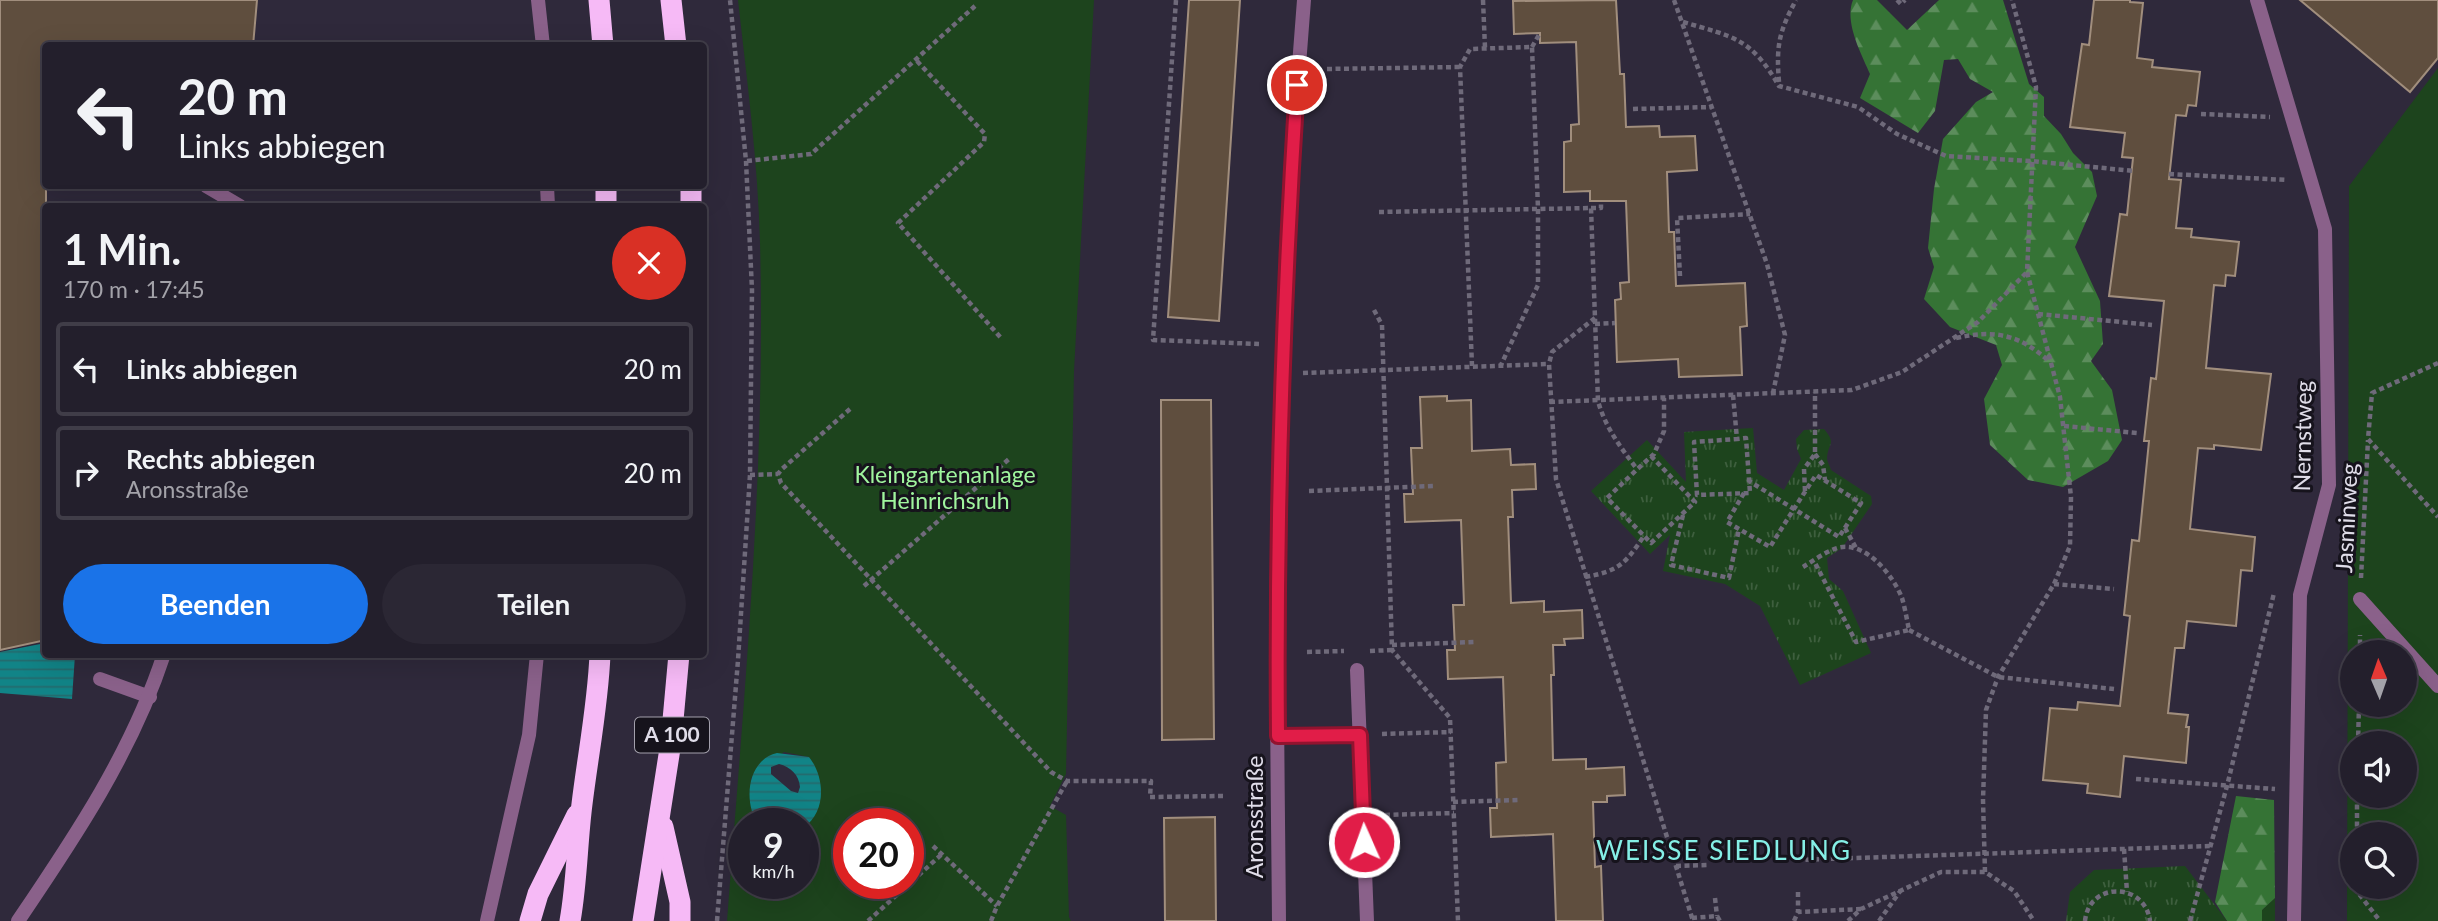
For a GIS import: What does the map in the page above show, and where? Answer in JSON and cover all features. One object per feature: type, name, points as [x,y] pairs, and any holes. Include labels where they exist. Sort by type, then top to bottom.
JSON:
[{"type":"highway","points":[[599,0],[603,42]]},
{"type":"highway","points":[[671,0],[676,42]]},
{"type":"highway","points":[[570,921],[576,886],[581,807],[599,687],[600,658]]},
{"type":"highway","name":"A 100","points":[[643,921],[671,742],[679,658]]},
{"type":"highway","points":[[530,921],[538,894],[581,807]]},
{"type":"highway","points":[[661,815],[680,902],[680,921]]},
{"type":"street","points":[[538,0],[543,42]]},
{"type":"street","name":"Aronsstraße","points":[[1279,921],[1277,566],[1281,374],[1304,0]]},
{"type":"street","name":"Nernstweg","points":[[2257,0],[2325,229],[2329,485],[2300,594],[2294,921]]},
{"type":"street","points":[[211,189],[235,203]]},
{"type":"street","points":[[2360,599],[2438,686]]},
{"type":"street","points":[[18,921],[116,767],[150,697],[163,658]]},
{"type":"street","points":[[487,921],[529,735],[537,658]]},
{"type":"street","points":[[1357,670],[1367,921]]},
{"type":"street","points":[[100,679],[150,697]]},
{"type":"street","points":[[1278,736],[1360,735]]},
{"type":"path","points":[[717,921],[750,475],[752,290],[746,161],[730,0]]},
{"type":"path","points":[[1176,0],[1153,340],[1282,344]]},
{"type":"path","points":[[1483,0],[1485,48]]},
{"type":"path","points":[[1674,0],[1767,264],[1785,335],[1773,393]]},
{"type":"path","points":[[1779,86],[1776,51],[1796,0]]},
{"type":"path","points":[[1897,0],[1900,4],[1905,0]]},
{"type":"path","points":[[1985,872],[1983,800],[1986,710],[1998,677],[2054,584],[2070,546],[2071,497],[2060,397],[2027,272],[2036,87],[2012,0]]},
{"type":"path","points":[[746,161],[811,154],[975,6]]},
{"type":"path","points":[[1683,22],[1735,37],[1764,61],[1779,86],[1858,107],[1897,134],[1947,156],[2134,171]]},
{"type":"path","points":[[1501,365],[1538,285],[1532,47],[1540,33]]},
{"type":"path","points":[[1472,366],[1460,67],[1470,49],[1532,47]]},
{"type":"path","points":[[917,61],[985,134],[984,142],[898,223],[1002,340]]},
{"type":"path","points":[[1327,69],[1460,67]]},
{"type":"path","points":[[1633,109],[1712,107]]},
{"type":"path","points":[[2201,114],[2294,118]]},
{"type":"path","points":[[2169,174],[2311,181]]},
{"type":"path","points":[[1379,212],[1601,208],[1601,201]]},
{"type":"path","points":[[1591,208],[1598,401],[1601,413],[1618,444],[1637,469]]},
{"type":"path","points":[[1680,276],[1677,218],[1750,214]]},
{"type":"path","points":[[1550,402],[1852,390],[1902,372],[1978,322],[2027,272]]},
{"type":"path","points":[[1374,310],[1382,325],[1392,648],[1450,718],[1458,921]]},
{"type":"path","points":[[2038,314],[2152,325]]},
{"type":"path","points":[[1615,323],[1595,321],[1552,352],[1549,364],[1550,402],[1556,480],[1692,919],[1718,919],[1715,898]]},
{"type":"path","points":[[1952,339],[1978,333],[2010,336],[2035,348],[2051,363]]},
{"type":"path","name":"Jasminweg","points":[[2360,599],[2372,393],[2438,363]]},
{"type":"path","points":[[1281,374],[1549,364]]},
{"type":"path","points":[[1815,392],[1815,454],[1823,465],[1825,480]]},
{"type":"path","points":[[1733,396],[1737,439]]},
{"type":"path","points":[[1664,398],[1664,431],[1651,456],[1607,498],[1651,543],[1695,502],[1697,495],[1694,442],[1746,438],[1750,493],[1697,495]]},
{"type":"path","points":[[750,475],[778,474],[850,408]]},
{"type":"path","points":[[2064,426],[2137,433]]},
{"type":"path","points":[[2368,439],[2438,517]]},
{"type":"path","points":[[1805,491],[1804,469],[1815,454]]},
{"type":"path","points":[[1651,456],[1695,502]]},
{"type":"path","points":[[864,586],[1009,459]]},
{"type":"path","points":[[778,474],[781,483],[1051,772],[1067,781],[1151,780],[1150,797],[1223,796]]},
{"type":"path","points":[[1744,493],[1727,522],[1770,547],[1794,508],[1816,475],[1861,503],[1839,537],[1794,508],[1749,481]]},
{"type":"path","points":[[1309,491],[1433,486]]},
{"type":"path","points":[[1684,513],[1671,565],[1729,578],[1740,529]]},
{"type":"path","points":[[1845,528],[1856,548],[1883,566],[1902,598],[1909,630]]},
{"type":"path","points":[[1585,577],[1609,573],[1628,559],[1644,536]]},
{"type":"path","points":[[1803,567],[1837,548],[1856,548]]},
{"type":"path","points":[[1814,561],[1856,642],[1909,630],[1998,677],[2113,689]]},
{"type":"path","points":[[2054,584],[2114,589]]},
{"type":"path","points":[[2190,921],[2227,786],[2276,587],[2300,594]]},
{"type":"path","points":[[1307,652],[1475,642]]},
{"type":"path","points":[[1360,735],[1451,732]]},
{"type":"path","points":[[2136,779],[2296,791]]},
{"type":"path","points":[[991,921],[1067,781]]},
{"type":"path","points":[[1453,802],[1518,800]]},
{"type":"path","points":[[1363,816],[1454,813]]},
{"type":"path","points":[[933,846],[997,906]]},
{"type":"path","points":[[1797,860],[2210,846]]},
{"type":"path","points":[[2124,849],[2127,892]]},
{"type":"path","points":[[868,921],[942,854]]},
{"type":"path","points":[[1676,866],[1709,865]]},
{"type":"path","points":[[1847,921],[1861,909],[1941,872],[1985,872],[2014,891],[2034,921]]},
{"type":"path","points":[[1880,921],[1901,890]]},
{"type":"path","points":[[2085,921],[2089,906],[2097,897],[2117,890],[2137,896],[2144,904],[2150,921]]},
{"type":"path","points":[[1794,921],[1798,912],[1798,892]]},
{"type":"path","points":[[2364,899],[2380,921]]},
{"type":"path","points":[[1798,912],[1861,909]]},
{"type":"green space","name":"Kleingartenanlage Heinrichsruh","points":[[738,0],[1094,0],[1074,371],[1066,774],[1050,806],[1066,815],[1071,921],[727,921],[729,899],[819,899],[819,808],[809,808],[809,757],[784,752],[751,778],[752,808],[735,808],[752,582],[760,413],[760,243],[755,152]]},
{"type":"green space","points":[[1853,0],[1877,0],[1907,30],[1939,0],[2003,0],[2029,84],[2044,97],[2044,116],[2092,172],[2097,196],[2075,247],[2100,301],[2103,344],[2091,361],[2112,390],[2122,440],[2108,461],[2063,487],[2028,480],[1990,445],[1984,399],[2002,365],[1996,345],[1950,327],[1924,299],[1934,267],[1928,248],[1943,139],[1976,102],[1993,92],[1970,79],[1958,59],[1944,60],[1935,111],[1918,133],[1860,98],[1870,74],[1852,28]]},
{"type":"green space","points":[[2438,68],[2438,921],[2347,921],[2347,899],[2417,899],[2417,822],[2347,822],[2347,808],[2417,808],[2417,731],[2348,731],[2348,718],[2417,718],[2417,640],[2348,640],[2349,186]]},
{"type":"green space","points":[[1753,428],[1757,473],[1784,490],[1801,459],[1796,439],[1804,430],[1824,429],[1831,441],[1827,458],[1831,470],[1871,496],[1872,504],[1842,548],[1827,558],[1829,579],[1843,591],[1871,653],[1800,685],[1760,606],[1725,584],[1663,571],[1670,535],[1650,554],[1591,491],[1647,440],[1686,482],[1684,432]]},
{"type":"green space","points":[[2236,796],[2274,800],[2275,898],[2262,910],[2262,921],[2227,921],[2215,902]]},
{"type":"green space","points":[[2185,866],[2227,921],[2066,921],[2070,892],[2094,870]]},
{"type":"green space","points":[[2275,898],[2275,921],[2262,921],[2262,910]]},
{"type":"shaded area","points":[[42,644],[42,658],[75,658],[72,699],[0,693],[0,652]]},
{"type":"shaded area","points":[[777,753],[809,757],[820,784],[818,808],[751,808],[751,783],[759,764]],"holes":[[[779,764],[791,769],[798,779],[798,793],[791,791],[771,774],[771,767]]]},
{"type":"building","points":[[0,0],[257,0],[253,42],[42,42],[42,189],[46,189],[46,203],[42,203],[42,641],[0,650]]},
{"type":"building","points":[[1189,0],[1240,0],[1219,321],[1168,317]]},
{"type":"building","points":[[1616,0],[1620,74],[1624,74],[1626,127],[1659,126],[1660,137],[1695,136],[1697,170],[1667,172],[1669,232],[1674,232],[1676,286],[1745,283],[1747,326],[1740,327],[1742,375],[1679,377],[1678,359],[1617,362],[1615,300],[1621,299],[1620,283],[1629,282],[1626,201],[1590,201],[1590,191],[1564,192],[1564,142],[1571,141],[1571,125],[1579,124],[1576,42],[1540,43],[1540,33],[1514,34],[1513,1]]},
{"type":"building","points":[[2094,0],[2130,0],[2143,3],[2137,58],[2153,60],[2152,67],[2200,72],[2196,106],[2188,105],[2186,116],[2176,115],[2169,179],[2181,180],[2176,228],[2192,229],[2191,237],[2239,242],[2235,276],[2226,275],[2225,286],[2214,285],[2206,368],[2271,374],[2261,450],[2214,445],[2214,449],[2198,448],[2190,529],[2255,537],[2252,571],[2241,570],[2236,626],[2187,621],[2184,648],[2175,648],[2168,713],[2188,715],[2186,763],[2124,756],[2120,797],[2087,793],[2088,784],[2043,780],[2050,708],[2077,710],[2078,702],[2120,706],[2130,616],[2124,615],[2132,540],[2139,541],[2149,441],[2144,441],[2151,378],[2156,379],[2164,301],[2109,296],[2120,214],[2127,215],[2133,158],[2122,157],[2125,133],[2070,127],[2082,44],[2089,45]]},
{"type":"building","points":[[2300,0],[2438,0],[2438,58],[2410,92]]},
{"type":"building","points":[[1447,396],[1447,401],[1471,400],[1472,451],[1510,449],[1511,465],[1535,464],[1536,489],[1512,490],[1513,517],[1508,517],[1511,603],[1544,601],[1544,612],[1582,610],[1583,638],[1564,639],[1565,645],[1553,645],[1553,760],[1586,759],[1586,769],[1624,767],[1625,795],[1607,796],[1607,802],[1593,802],[1595,867],[1601,866],[1603,921],[1556,921],[1553,834],[1491,837],[1490,808],[1497,808],[1496,763],[1506,762],[1503,677],[1448,679],[1447,650],[1455,650],[1453,605],[1464,605],[1461,520],[1405,522],[1404,494],[1413,494],[1411,448],[1422,448],[1420,397]]},
{"type":"building","points":[[1161,400],[1211,400],[1214,739],[1162,740]]},
{"type":"building","points":[[1215,817],[1216,921],[1165,921],[1164,818]]},
{"type":"district","name":"WEISSE SIEDLUNG","points":[[1724,851]]},
{"type":"route","points":[[1297,85],[1282,360],[1277,566],[1278,736],[1360,735],[1364,842]]}]
